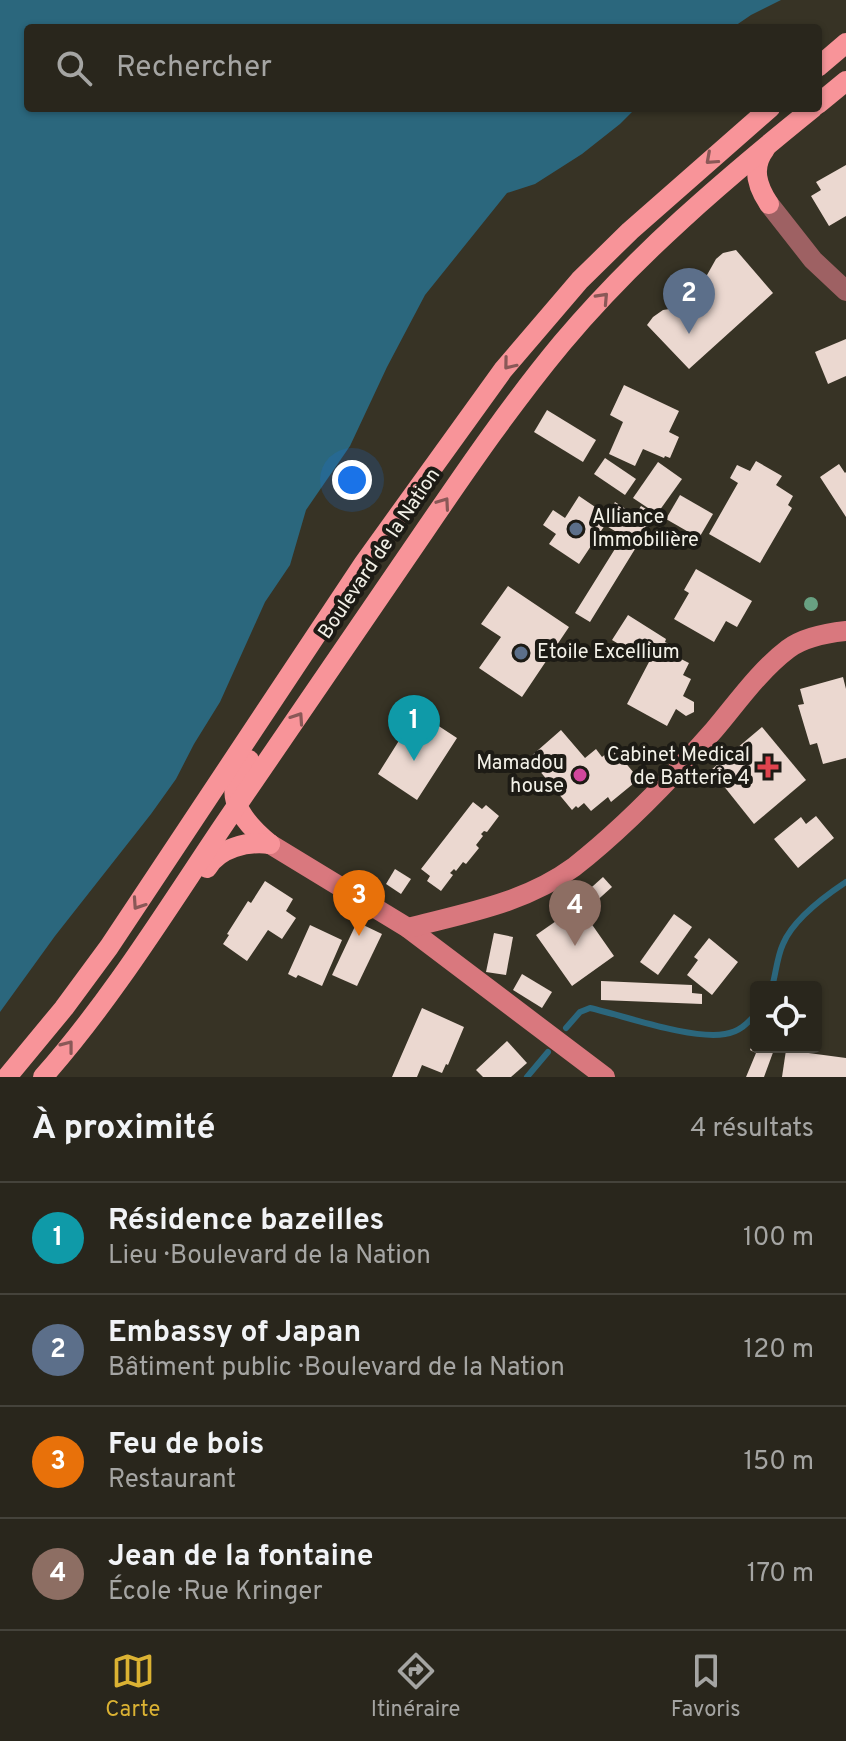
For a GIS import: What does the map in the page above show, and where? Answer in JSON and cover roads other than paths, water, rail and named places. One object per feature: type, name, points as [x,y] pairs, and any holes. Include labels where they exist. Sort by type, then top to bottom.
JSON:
[{"type":"main road","points":[[822,64],[846,43]]},
{"type":"main road","points":[[822,101],[846,81]]},
{"type":"main road","name":"Boulevard de la Nation","points":[[7,1077],[87,978],[364,563],[486,393],[580,280],[630,231],[765,112]]},
{"type":"main road","name":"Boulevard de la Nation","points":[[43,1077],[142,946],[401,564],[563,342],[661,239],[808,112]]},
{"type":"main road","points":[[769,144],[760,156],[756,172],[769,204]]},
{"type":"main road","points":[[715,191],[742,186],[769,204]]},
{"type":"main road","points":[[270,844],[249,824],[235,795],[235,784],[346,611],[359,586],[364,563]]},
{"type":"main road","points":[[254,782],[255,806],[270,844]]},
{"type":"main road","points":[[181,839],[206,828],[223,827],[245,832],[270,844]]},
{"type":"main road","points":[[93,1014],[112,999],[145,960],[180,912],[213,858],[237,847],[270,844]]},
{"type":"street","points":[[769,204],[813,260],[846,291]]},
{"type":"street","points":[[408,928],[508,902],[571,868],[623,826],[751,686],[790,648],[815,636],[846,631]]},
{"type":"street","points":[[270,844],[408,928],[605,1077]]},
{"type":"water","points":[[0,0],[781,0],[738,24],[24,24],[24,112],[632,112],[582,154],[535,184],[507,193],[425,295],[350,446],[306,510],[290,565],[265,602],[220,702],[176,779],[0,1012]]},
{"type":"waterway","points":[[773,981],[779,954],[794,926],[810,909],[846,882]]},
{"type":"waterway","points":[[566,1028],[580,1012],[590,1008],[695,1034],[725,1034],[750,1020]]},
{"type":"waterway","points":[[527,1077],[548,1052]]},
{"type":"place","name":"Embassy of Japan","points":[[689,334]]},
{"type":"place","name":"Alliance Immobilière","points":[[576,529]]},
{"type":"place","name":"Etoile Excellium","points":[[521,653]]},
{"type":"place","name":"Résidence bazeilles","points":[[414,761]]},
{"type":"place","name":"Cabinet Medical de Batterie 4","points":[[768,767]]},
{"type":"place","name":"Mamadou house","points":[[580,775]]},
{"type":"place","name":"Feu de bois","points":[[359,936]]},
{"type":"place","name":"Jean de la fontaine","points":[[575,946]]}]
